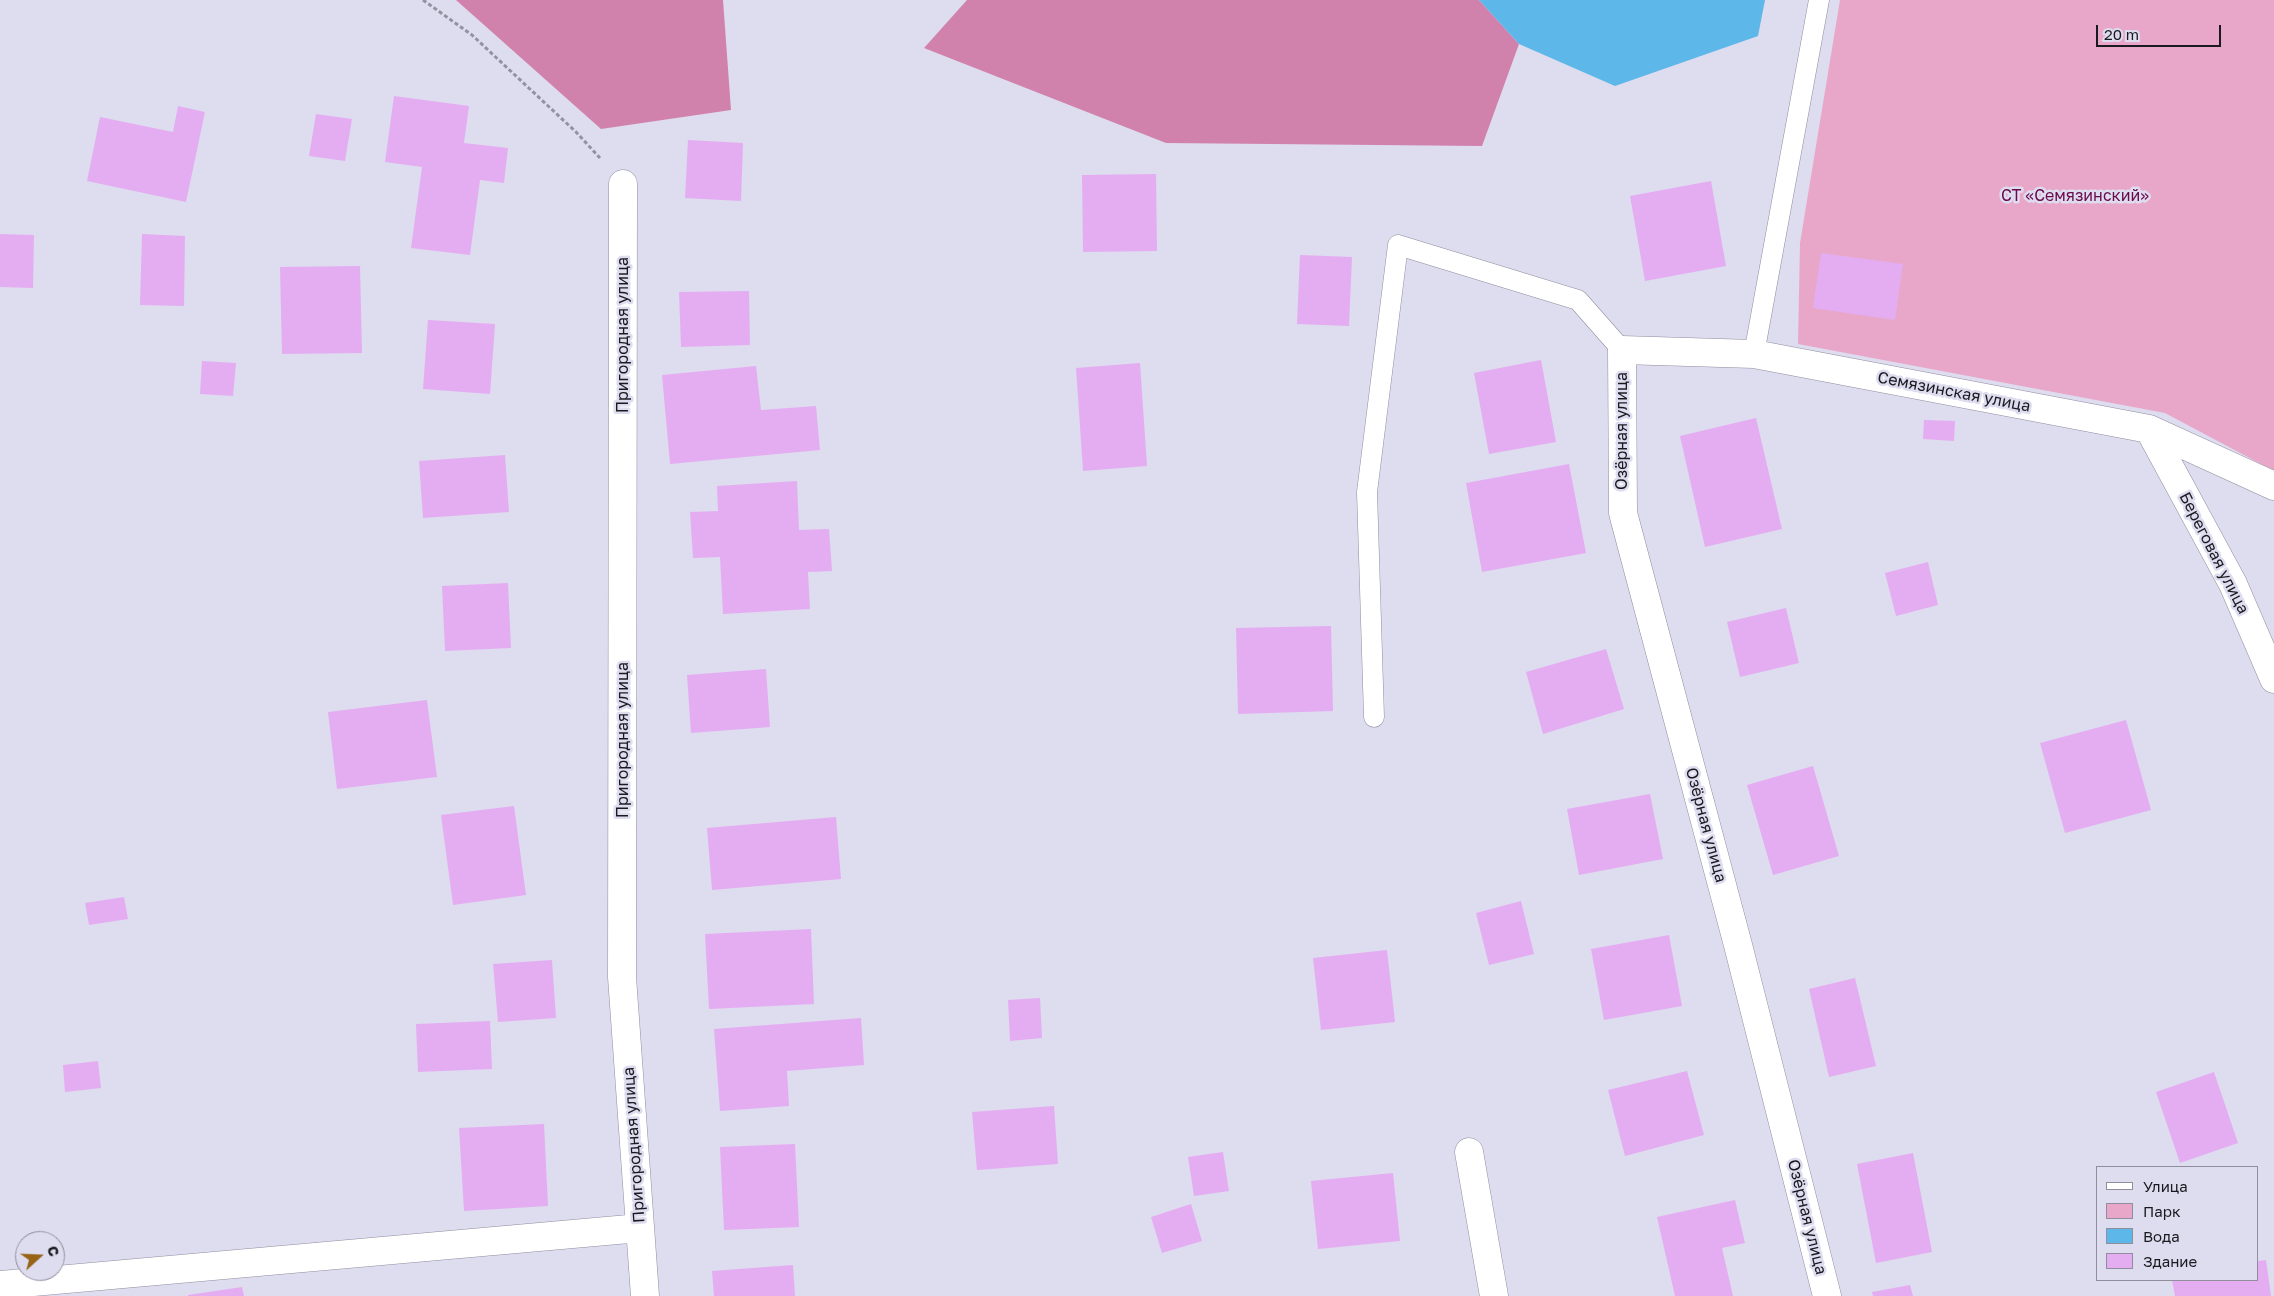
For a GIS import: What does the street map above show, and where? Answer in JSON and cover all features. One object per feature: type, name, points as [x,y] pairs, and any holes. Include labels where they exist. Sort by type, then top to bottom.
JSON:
[{"type":"street","name":"Пригородная улица","points":[[624,184],[622,977],[645,1296]]},
{"type":"street","name":"Семязинская улица","points":[[1622,350],[1754,354],[2149,428],[2274,486]]},
{"type":"street","name":"Озёрная улица","points":[[1622,350],[1623,513],[1735,936],[1827,1296]]},
{"type":"street","name":"Береговая улица","points":[[2149,428],[2233,584],[2274,680]]},
{"type":"street","points":[[1469,1152],[1494,1296]]},
{"type":"street","points":[[0,1286],[640,1228]]},
{"type":"lane","points":[[1754,354],[1820,0]]},
{"type":"lane","points":[[1374,717],[1367,492],[1398,246],[1578,300],[1622,350]]},
{"type":"path","points":[[423,0],[472,35],[576,132],[624,184]]},
{"type":"green space","name":"СТ «Семязинский»","points":[[1840,0],[2274,0],[2274,471],[2165,413],[1798,344],[1800,243]]},
{"type":"shaded area","points":[[456,0],[723,0],[731,110],[601,129]]},
{"type":"shaded area","points":[[967,0],[1479,0],[1519,44],[1482,146],[1166,143],[924,48]]},
{"type":"water","points":[[1479,0],[1765,0],[1758,36],[1615,86],[1519,44]]},
{"type":"building","points":[[394,96],[469,106],[464,143],[508,148],[504,183],[480,180],[470,255],[411,248],[422,167],[385,162]]},
{"type":"building","points":[[178,106],[205,112],[186,202],[87,181],[100,117],[173,132]]},
{"type":"building","points":[[316,114],[352,119],[345,161],[309,156]]},
{"type":"building","points":[[688,140],[743,143],[741,201],[685,198]]},
{"type":"building","points":[[1156,174],[1157,251],[1083,252],[1082,175]]},
{"type":"building","points":[[1711,181],[1726,266],[1645,281],[1630,196]]},
{"type":"building","points":[[0,234],[34,235],[33,288],[0,287]]},
{"type":"building","points":[[142,234],[185,236],[184,306],[140,305]]},
{"type":"building","points":[[1821,253],[1903,264],[1895,320],[1813,308]]},
{"type":"building","points":[[1300,255],[1352,257],[1349,326],[1297,324]]},
{"type":"building","points":[[360,266],[362,353],[282,354],[280,267]]},
{"type":"building","points":[[749,291],[750,345],[681,347],[679,292]]},
{"type":"building","points":[[428,320],[495,324],[490,394],[423,389]]},
{"type":"building","points":[[1541,360],[1556,442],[1489,454],[1474,373]]},
{"type":"building","points":[[202,361],[236,363],[233,396],[200,394]]},
{"type":"building","points":[[1140,363],[1147,466],[1083,471],[1076,368]]},
{"type":"building","points":[[756,366],[761,410],[816,406],[820,450],[670,464],[662,375]]},
{"type":"building","points":[[1756,418],[1782,529],[1705,547],[1680,436]]},
{"type":"building","points":[[1924,420],[1955,421],[1954,441],[1923,439]]},
{"type":"building","points":[[505,455],[509,512],[423,518],[419,461]]},
{"type":"building","points":[[1569,464],[1586,553],[1482,572],[1466,483]]},
{"type":"building","points":[[797,481],[799,530],[829,529],[832,571],[808,572],[810,609],[723,614],[720,557],[693,558],[690,512],[718,511],[717,486]]},
{"type":"building","points":[[1928,562],[1938,605],[1896,616],[1885,573]]},
{"type":"building","points":[[508,583],[511,648],[445,651],[442,586]]},
{"type":"building","points":[[1786,608],[1799,663],[1740,677],[1727,622]]},
{"type":"building","points":[[1331,626],[1333,711],[1238,714],[1236,628]]},
{"type":"building","points":[[1606,649],[1624,709],[1543,734],[1526,672]]},
{"type":"building","points":[[766,669],[770,727],[691,733],[687,675]]},
{"type":"building","points":[[427,700],[437,777],[337,789],[328,712]]},
{"type":"building","points":[[2126,720],[2151,810],[2065,833],[2040,743]]},
{"type":"building","points":[[1813,766],[1839,856],[1773,875],[1747,785]]},
{"type":"building","points":[[1650,794],[1663,859],[1579,875],[1567,809]]},
{"type":"building","points":[[514,806],[526,895],[453,905],[441,815]]},
{"type":"building","points":[[836,817],[841,879],[712,890],[707,828]]},
{"type":"building","points":[[124,897],[128,919],[89,925],[85,903]]},
{"type":"building","points":[[1521,901],[1534,954],[1489,965],[1476,913]]},
{"type":"building","points":[[811,929],[814,1004],[709,1009],[705,934]]},
{"type":"building","points":[[1669,935],[1682,1006],[1604,1020],[1591,949]]},
{"type":"building","points":[[1387,950],[1395,1022],[1321,1030],[1313,958]]},
{"type":"building","points":[[552,960],[556,1018],[498,1022],[493,964]]},
{"type":"building","points":[[1855,978],[1876,1066],[1829,1077],[1809,989]]},
{"type":"building","points":[[1040,998],[1042,1038],[1010,1041],[1008,1000]]},
{"type":"building","points":[[861,1018],[864,1065],[787,1071],[789,1106],[720,1111],[714,1029]]},
{"type":"building","points":[[490,1021],[492,1069],[418,1072],[416,1024]]},
{"type":"building","points":[[98,1061],[101,1088],[65,1092],[63,1065]]},
{"type":"building","points":[[1687,1071],[1704,1135],[1625,1156],[1608,1090]]},
{"type":"building","points":[[2214,1072],[2238,1143],[2180,1163],[2156,1092]]},
{"type":"building","points":[[1054,1106],[1058,1164],[977,1170],[972,1112]]},
{"type":"building","points":[[544,1124],[548,1206],[464,1211],[459,1128]]},
{"type":"building","points":[[795,1144],[799,1227],[724,1230],[720,1147]]},
{"type":"building","points":[[1223,1152],[1229,1191],[1194,1196],[1188,1157]]},
{"type":"building","points":[[1913,1153],[1932,1252],[1876,1263],[1857,1164]]},
{"type":"building","points":[[1393,1173],[1400,1241],[1318,1249],[1311,1181]]},
{"type":"building","points":[[1735,1200],[1745,1243],[1722,1248],[1733,1296],[1675,1296],[1657,1217]]},
{"type":"building","points":[[1191,1204],[1202,1241],[1162,1253],[1151,1217]]},
{"type":"building","points":[[2266,1260],[2271,1296],[2175,1296],[2172,1281],[2259,1281],[2259,1261]]},
{"type":"building","points":[[793,1265],[795,1296],[714,1296],[712,1271]]},
{"type":"building","points":[[1910,1285],[1913,1296],[1873,1296],[1872,1292]]},
{"type":"building","points":[[242,1287],[244,1296],[188,1296],[188,1295]]}]
